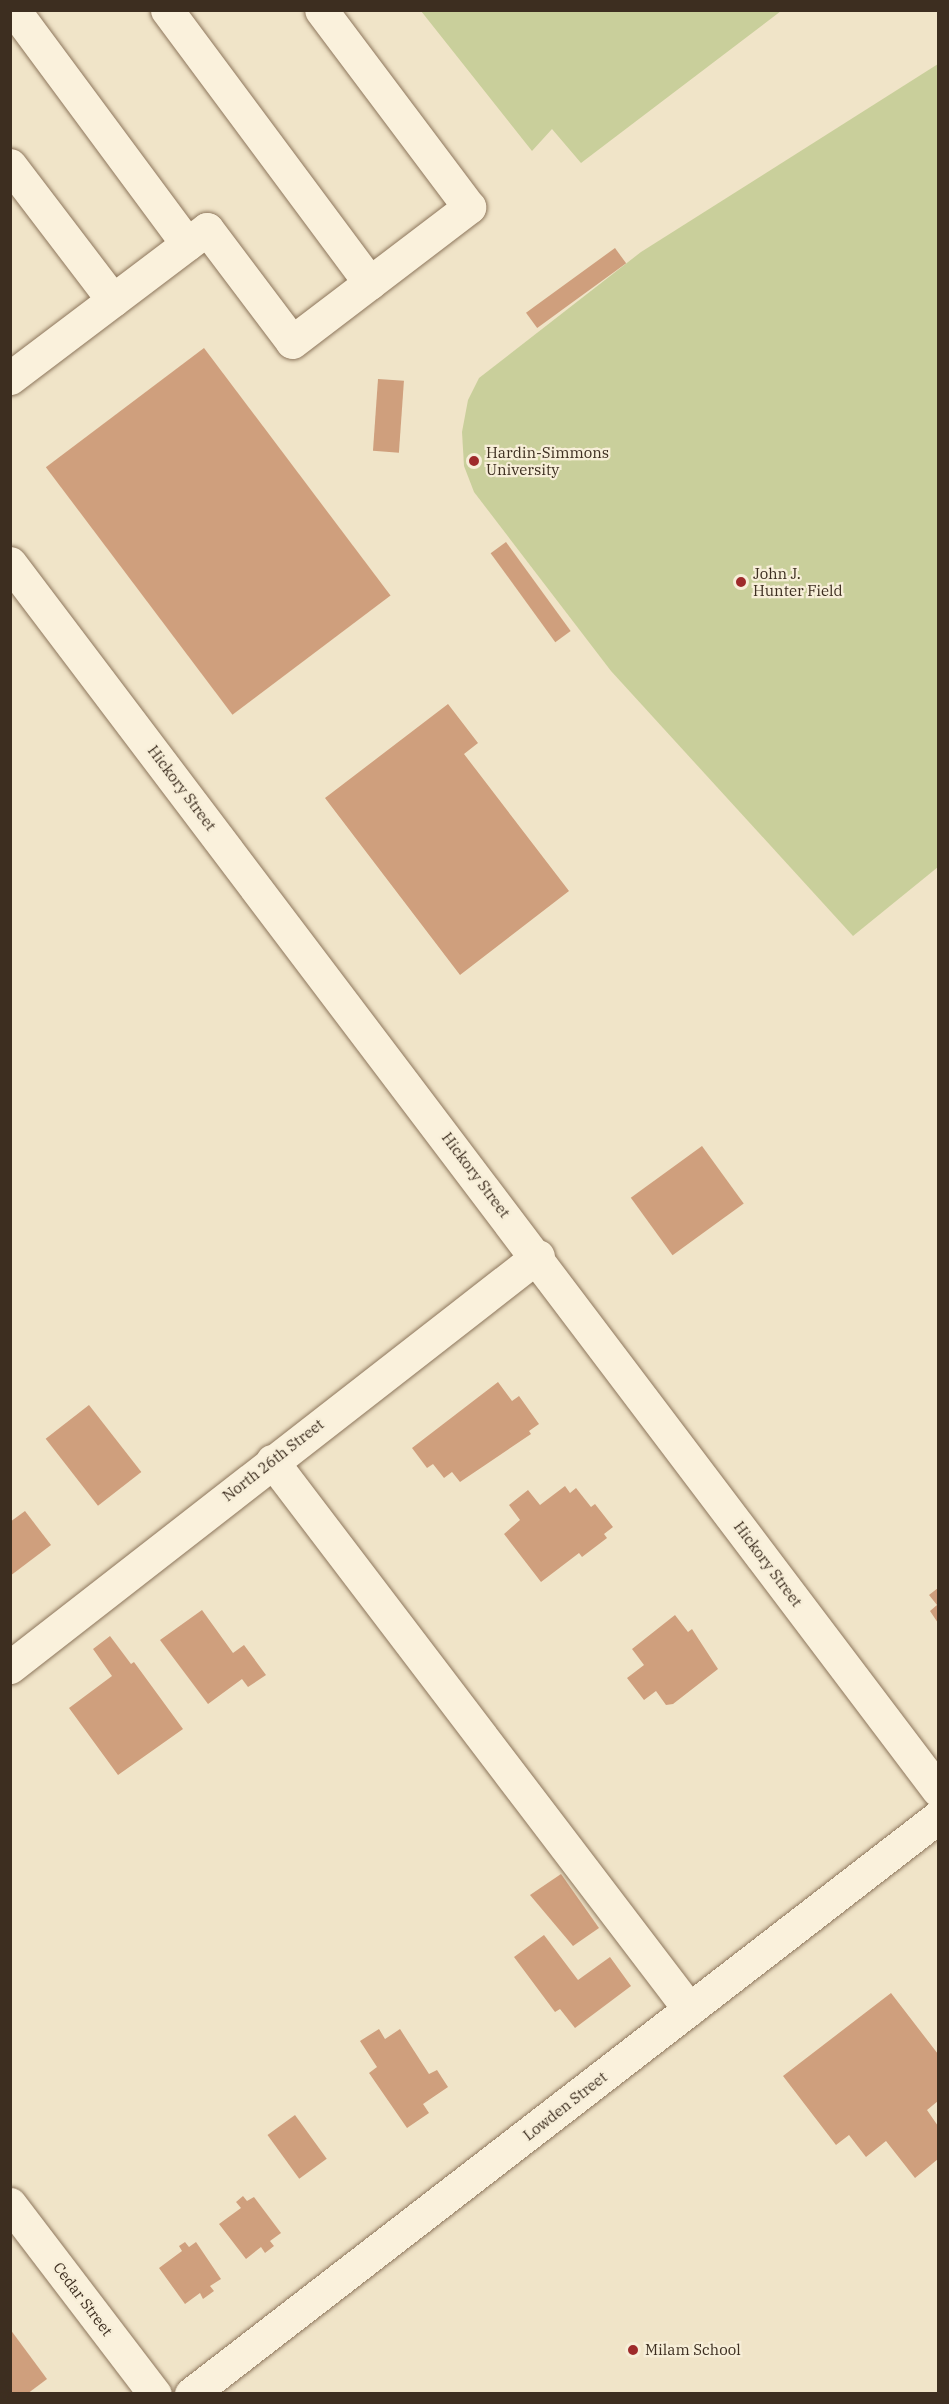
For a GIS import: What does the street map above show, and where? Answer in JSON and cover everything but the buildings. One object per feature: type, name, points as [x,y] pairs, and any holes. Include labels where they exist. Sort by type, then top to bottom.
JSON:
[{"type":"street","points":[[14,10],[187,244]]},
{"type":"street","points":[[167,10],[370,283]]},
{"type":"street","points":[[15,366],[112,300],[207,229],[292,342],[470,207],[321,10]]},
{"type":"street","points":[[10,165],[112,300]]},
{"type":"street","name":"Hickory Street","points":[[10,563],[537,1256],[939,1790]]},
{"type":"street","name":"North 26th Street","points":[[10,1667],[537,1256]]},
{"type":"street","points":[[272,1461],[689,2009]]},
{"type":"street","name":"Lowden Street","points":[[191,2394],[939,1817]]},
{"type":"street","name":"Cedar Street","points":[[10,2204],[155,2394]]},
{"type":"green space","points":[[421,11],[781,11],[581,163],[552,129],[532,151]]},
{"type":"green space","name":"John J. Hunter Field","points":[[938,64],[938,867],[853,936],[611,671],[474,492],[464,466],[462,432],[468,400],[479,378],[641,252]]},
{"type":"place","name":"Hardin-Simmons University","points":[[474,461]]},
{"type":"place","name":"John J. Hunter Field","points":[[741,582]]},
{"type":"place","name":"Milam School","points":[[633,2350]]}]
